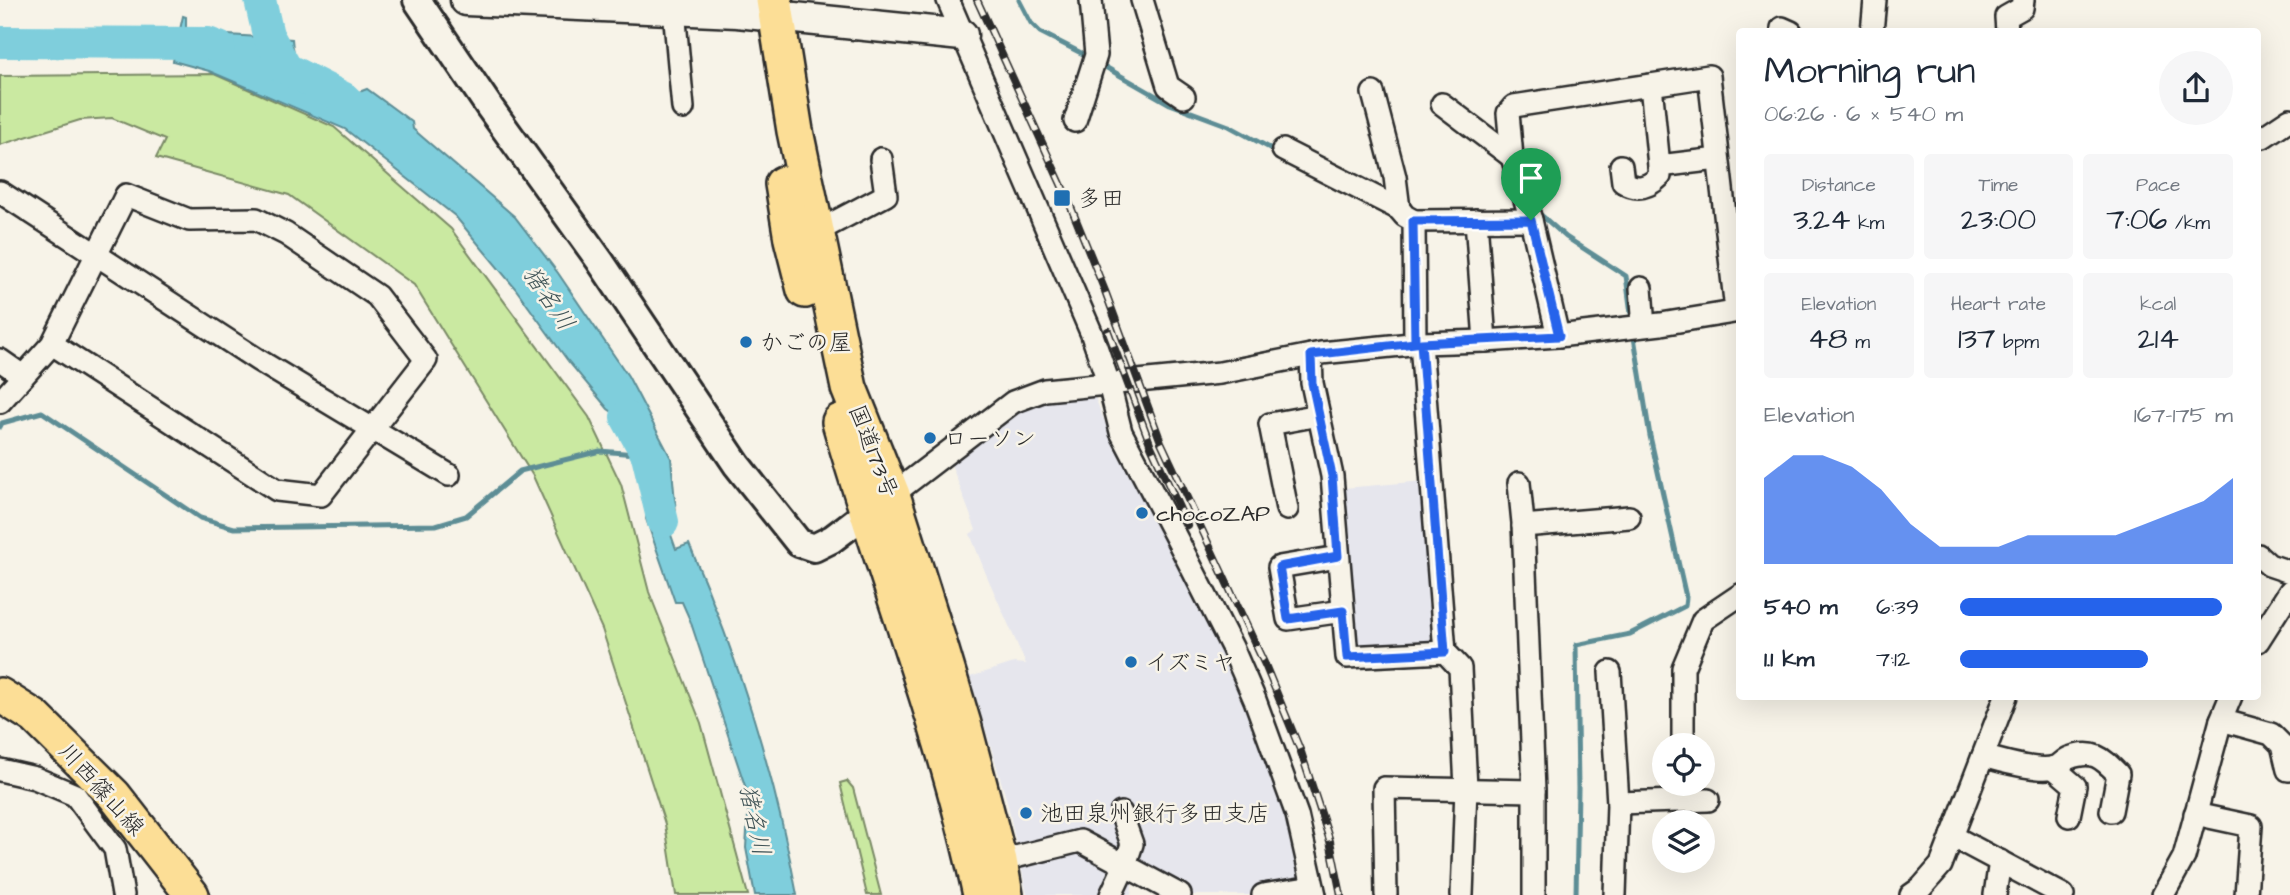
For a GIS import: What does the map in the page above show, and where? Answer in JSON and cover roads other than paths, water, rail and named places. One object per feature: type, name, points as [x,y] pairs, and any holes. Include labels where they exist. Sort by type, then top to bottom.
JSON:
[{"type":"highway","name":"国道173号","points":[[764,7],[792,239],[827,377],[963,724],[1002,878]]},
{"type":"highway","name":"国道173号","points":[[764,7],[795,131],[849,388],[981,895]]},
{"type":"main road","points":[[467,0],[556,2],[674,10],[764,7],[962,35]]},
{"type":"main road","name":"川西篠山線","points":[[0,695],[35,717],[114,795],[192,895]]},
{"type":"street","points":[[417,0],[490,108],[600,261],[737,465],[799,543],[814,548],[832,539],[1013,402],[1045,390],[1220,373],[1311,355],[1418,343],[1559,336],[1736,311]]},
{"type":"street","points":[[948,0],[1082,309],[1109,384],[1121,432],[1214,613],[1255,700],[1297,815],[1314,891],[1263,895]]},
{"type":"street","points":[[1083,113],[1096,55],[1091,0]]},
{"type":"street","points":[[1142,0],[1168,86],[1184,97]]},
{"type":"street","points":[[1872,28],[1875,0]]},
{"type":"street","points":[[2007,28],[2006,17],[2022,8],[2023,0]]},
{"type":"street","points":[[674,10],[683,108]]},
{"type":"street","points":[[1559,336],[1531,220],[1512,157],[1508,113],[1514,106],[1709,76],[1736,296]]},
{"type":"street","points":[[1621,166],[1623,182],[1632,188],[1650,185],[1660,176],[1651,85]]},
{"type":"street","points":[[1373,93],[1406,215],[1445,652],[1460,668],[1466,788],[1462,895]]},
{"type":"street","points":[[1442,104],[1512,157]]},
{"type":"street","points":[[2261,137],[2290,118]]},
{"type":"street","points":[[1283,150],[1406,215],[1476,220],[1531,220]]},
{"type":"street","points":[[816,232],[886,195],[881,159]]},
{"type":"street","points":[[1659,166],[1718,159]]},
{"type":"street","points":[[0,192],[258,360],[449,475]]},
{"type":"street","points":[[0,402],[52,344],[126,195],[189,220],[256,219],[286,234],[377,296],[426,360],[321,495],[277,490],[52,344]]},
{"type":"street","points":[[1476,220],[1485,341]]},
{"type":"street","points":[[1640,326],[1643,314],[1641,288]]},
{"type":"street","points":[[1311,355],[1312,383],[1332,476],[1347,657],[1445,652]]},
{"type":"street","points":[[0,360],[23,376]]},
{"type":"street","points":[[1287,509],[1270,424],[1319,415]]},
{"type":"street","points":[[1519,483],[1534,791],[1534,895]]},
{"type":"street","points":[[1523,526],[1629,517]]},
{"type":"street","points":[[1338,556],[1279,567],[1288,619],[1343,611]]},
{"type":"street","points":[[2261,558],[2269,565],[2290,572]]},
{"type":"street","points":[[2261,636],[2290,591]]},
{"type":"street","points":[[1683,733],[1683,668],[1703,620],[1736,599]]},
{"type":"street","points":[[1610,672],[1618,803],[1615,895]]},
{"type":"street","points":[[1911,895],[1921,888],[1941,865],[2004,700]]},
{"type":"street","points":[[2163,895],[2183,857],[2221,720],[2229,700]]},
{"type":"street","points":[[2221,720],[2271,734],[2282,745],[2290,770]]},
{"type":"street","points":[[2054,768],[2070,758],[2092,755],[2102,757],[2118,774],[2111,811]]},
{"type":"street","points":[[1983,756],[2010,764],[2054,768],[2076,786],[2069,817]]},
{"type":"street","points":[[0,770],[35,778],[75,795],[116,849],[123,895]]},
{"type":"street","points":[[1385,895],[1384,788],[1534,791]]},
{"type":"street","points":[[1618,803],[1659,796]]},
{"type":"street","points":[[1696,796],[1709,800]]},
{"type":"street","points":[[1111,895],[1132,844],[1121,813]]},
{"type":"street","points":[[2195,814],[2251,827],[2246,895]]},
{"type":"street","points":[[1952,836],[2063,895]]},
{"type":"street","points":[[1002,878],[1080,841],[1180,895]]},
{"type":"street","points":[[1995,895],[2000,862]]},
{"type":"water","points":[[183,16],[186,17],[186,28],[212,29],[212,34],[292,39],[297,59],[304,70],[320,84],[319,92],[330,95],[337,91],[349,95],[355,89],[359,92],[367,89],[412,122],[413,129],[515,217],[558,273],[628,376],[671,458],[676,513],[665,518],[676,549],[689,544],[724,630],[766,760],[797,895],[755,895],[746,848],[749,798],[690,620],[682,602],[675,602],[646,519],[649,492],[656,467],[621,418],[608,409],[568,361],[515,288],[455,216],[345,129],[209,71],[173,61]]},
{"type":"waterway","points":[[260,0],[268,35],[286,68]]},
{"type":"waterway","points":[[1019,0],[1031,23],[1040,32],[1089,57]]},
{"type":"waterway","name":"猪名川","points":[[0,42],[208,43],[219,47]]},
{"type":"waterway","points":[[1100,64],[1170,104],[1229,126],[1279,153]]},
{"type":"waterway","name":"猪名川","points":[[281,66],[344,98],[367,120]]},
{"type":"waterway","points":[[1532,188],[1540,214],[1566,237],[1626,276],[1632,321]]},
{"type":"waterway","points":[[1576,895],[1576,645],[1630,634],[1685,606],[1686,597],[1650,436],[1633,331]]},
{"type":"waterway","points":[[0,427],[2,423],[42,412],[200,518],[234,528],[436,525],[466,516],[520,471],[600,451],[647,455]]},
{"type":"waterway","name":"猪名川","points":[[626,417],[647,455],[663,522]]},
{"type":"railway","points":[[977,0],[1066,195],[1161,442],[1266,667],[1301,752],[1330,841],[1341,895]]},
{"type":"railway","points":[[1108,331],[1151,446],[1187,525]]},
{"type":"place","name":"多田","points":[[1062,198]]},
{"type":"place","name":"かごの屋","points":[[746,342]]},
{"type":"place","name":"ローソン","points":[[930,438]]},
{"type":"place","name":"chocoZAP","points":[[1142,513]]},
{"type":"place","name":"イズミヤ","points":[[1131,662]]},
{"type":"place","name":"池田泉州銀行多田支店","points":[[1026,813]]}]
